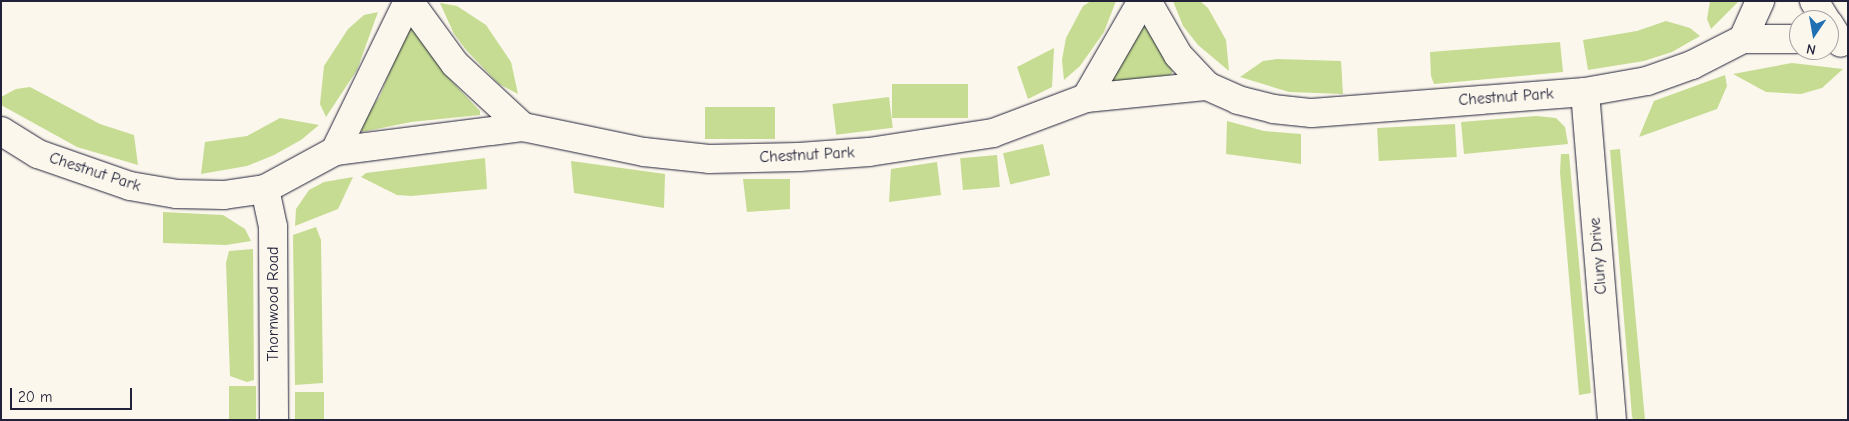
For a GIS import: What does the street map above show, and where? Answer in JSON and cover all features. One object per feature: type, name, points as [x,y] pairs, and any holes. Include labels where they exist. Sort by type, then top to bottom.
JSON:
[{"type":"street","points":[[335,151],[409,1],[455,64],[523,127]]},
{"type":"street","points":[[1086,98],[1142,1]]},
{"type":"street","name":"Chestnut Park","points":[[1147,1],[1178,55],[1207,86],[1238,100],[1273,109],[1312,113],[1585,92],[1647,81],[1692,65],[1743,39],[1789,39]]},
{"type":"street","points":[[1743,39],[1760,1]]},
{"type":"street","name":"Chestnut Park","points":[[1,131],[38,154],[130,186],[187,194],[224,195],[265,189],[335,151],[523,127],[644,152],[709,159],[776,158],[868,152],[992,133],[1086,98],[1207,86]]},
{"type":"street","name":"Cluny Drive","points":[[1585,92],[1612,420]]},
{"type":"street","name":"Thornwood Road","points":[[265,189],[273,227],[274,420]]},
{"type":"green space","points":[[1091,1],[1116,1],[1104,32],[1080,66],[1064,80],[1062,60],[1066,38],[1083,6]]},
{"type":"green space","points":[[1173,1],[1200,1],[1208,8],[1226,40],[1229,71],[1198,45],[1183,26]]},
{"type":"green space","points":[[1710,1],[1739,1],[1711,29],[1707,19]]},
{"type":"green space","points":[[440,3],[457,6],[486,25],[511,62],[518,94],[499,84],[467,51],[454,34]]},
{"type":"green space","points":[[378,12],[357,70],[326,117],[320,104],[324,66],[348,29],[364,15]]},
{"type":"green space","points":[[1666,21],[1690,28],[1700,36],[1672,52],[1644,61],[1588,70],[1583,40],[1637,31]]},
{"type":"green space","points":[[409,23],[416,28],[443,72],[480,111],[480,115],[411,122],[362,132],[360,125],[380,96]]},
{"type":"green space","points":[[1143,26],[1147,28],[1173,72],[1170,75],[1111,82]]},
{"type":"green space","points":[[1560,42],[1563,72],[1434,84],[1431,76],[1430,52]]},
{"type":"green space","points":[[1054,48],[1052,87],[1028,99],[1017,67]]},
{"type":"green space","points":[[1277,59],[1341,61],[1343,94],[1289,92],[1240,77],[1263,61]]},
{"type":"green space","points":[[1792,63],[1843,69],[1822,88],[1801,94],[1766,92],[1733,74]]},
{"type":"green space","points":[[1725,75],[1727,86],[1717,109],[1639,137],[1654,101]]},
{"type":"green space","points":[[892,84],[968,84],[968,118],[892,118]]},
{"type":"green space","points":[[30,87],[100,124],[134,135],[138,165],[77,147],[1,105],[1,97],[16,89]]},
{"type":"green space","points":[[889,97],[893,128],[836,135],[832,104]]},
{"type":"green space","points":[[705,107],[775,107],[775,139],[705,139]]},
{"type":"green space","points":[[1536,116],[1556,118],[1565,127],[1568,144],[1464,154],[1461,122]]},
{"type":"green space","points":[[280,118],[319,125],[301,140],[274,155],[247,166],[201,174],[205,142],[247,136]]},
{"type":"green space","points":[[1227,121],[1264,131],[1301,134],[1301,164],[1226,154]]},
{"type":"green space","points":[[1455,124],[1457,157],[1379,161],[1377,128]]},
{"type":"green space","points":[[1043,144],[1050,175],[1010,184],[1003,153]]},
{"type":"green space","points":[[1620,149],[1645,420],[1633,420],[1632,416],[1610,150]]},
{"type":"green space","points":[[1561,154],[1569,154],[1591,393],[1579,395],[1560,172]]},
{"type":"green space","points":[[997,155],[1000,187],[963,190],[960,158]]},
{"type":"green space","points":[[485,158],[487,189],[411,196],[397,195],[361,177],[366,173]]},
{"type":"green space","points":[[571,161],[665,174],[664,208],[574,193]]},
{"type":"green space","points":[[937,162],[941,195],[889,202],[891,169]]},
{"type":"green space","points":[[353,177],[338,209],[295,226],[296,209],[309,190],[324,182]]},
{"type":"green space","points":[[743,179],[790,179],[790,209],[747,212]]},
{"type":"green space","points":[[163,212],[223,215],[245,229],[251,241],[226,245],[163,243]]},
{"type":"green space","points":[[316,227],[321,240],[323,383],[295,385],[293,235]]},
{"type":"green space","points":[[253,249],[254,380],[247,382],[230,376],[226,263],[229,251]]},
{"type":"green space","points":[[229,386],[256,386],[256,420],[229,420]]},
{"type":"green space","points":[[295,392],[324,392],[324,420],[295,420]]}]
